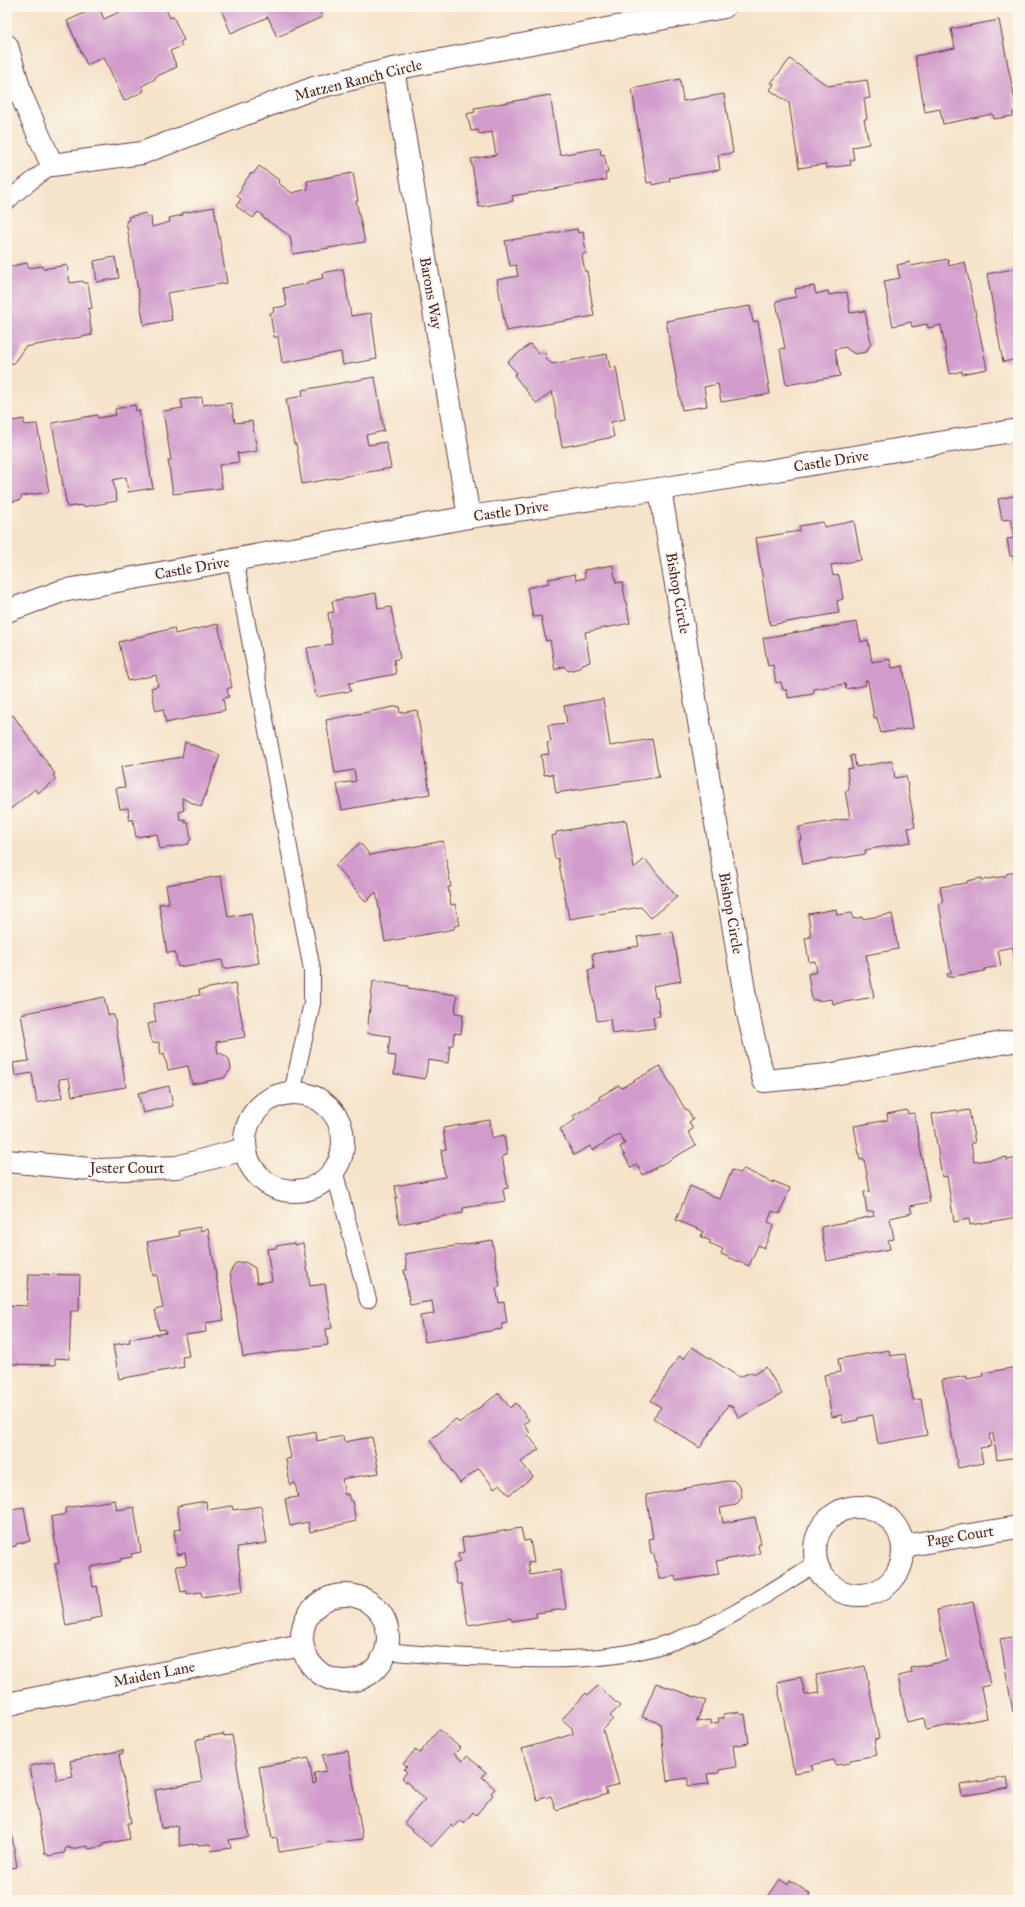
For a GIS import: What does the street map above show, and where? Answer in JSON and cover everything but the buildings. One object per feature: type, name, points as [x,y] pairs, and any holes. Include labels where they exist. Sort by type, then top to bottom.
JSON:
[{"type":"street","name":"Matzen Ranch Circle","points":[[52,165],[142,153],[314,88],[393,69],[667,12],[718,8]]},
{"type":"street","points":[[7,46],[22,97],[52,165]]},
{"type":"street","name":"Barons Way","points":[[393,69],[469,517]]},
{"type":"street","name":"Castle Drive","points":[[7,611],[62,591],[469,517],[660,489],[1018,430]]},
{"type":"street","name":"Bishop Circle","points":[[660,489],[748,1014],[764,1082],[828,1074],[1018,1040]]},
{"type":"street","points":[[292,1093],[309,1095],[324,1103],[338,1121],[343,1138],[341,1154],[334,1170],[323,1182],[306,1190],[289,1191],[272,1186],[261,1179],[251,1165],[245,1149],[246,1132],[252,1116],[264,1103],[279,1095],[292,1093]]},
{"type":"street","name":"Jester Court","points":[[7,1160],[100,1170],[177,1167],[245,1149]]},
{"type":"street","points":[[850,1508],[864,1508],[878,1512],[890,1520],[898,1532],[903,1546],[902,1560],[897,1574],[888,1585],[875,1593],[861,1595],[846,1594],[833,1587],[823,1577],[817,1563],[815,1549],[818,1535],[825,1523],[837,1513],[850,1508]]},
{"type":"street","name":"Page Court","points":[[903,1546],[1018,1527]]},
{"type":"street","points":[[341,1595],[355,1596],[368,1602],[378,1611],[386,1623],[388,1637],[386,1651],[379,1664],[369,1674],[356,1680],[342,1681],[328,1678],[316,1670],[307,1658],[302,1645],[302,1631],[307,1617],[315,1606],[327,1599],[341,1595]]},
{"type":"street","name":"Maiden Lane","points":[[7,1706],[17,1702],[302,1645]]},
{"type":"lane","points":[[7,202],[52,165]]},
{"type":"lane","points":[[235,560],[312,970],[312,1003],[292,1093]]},
{"type":"lane","points":[[334,1170],[368,1300]]},
{"type":"lane","points":[[386,1651],[435,1656],[557,1661],[626,1654],[676,1640],[725,1619],[817,1563]]}]
